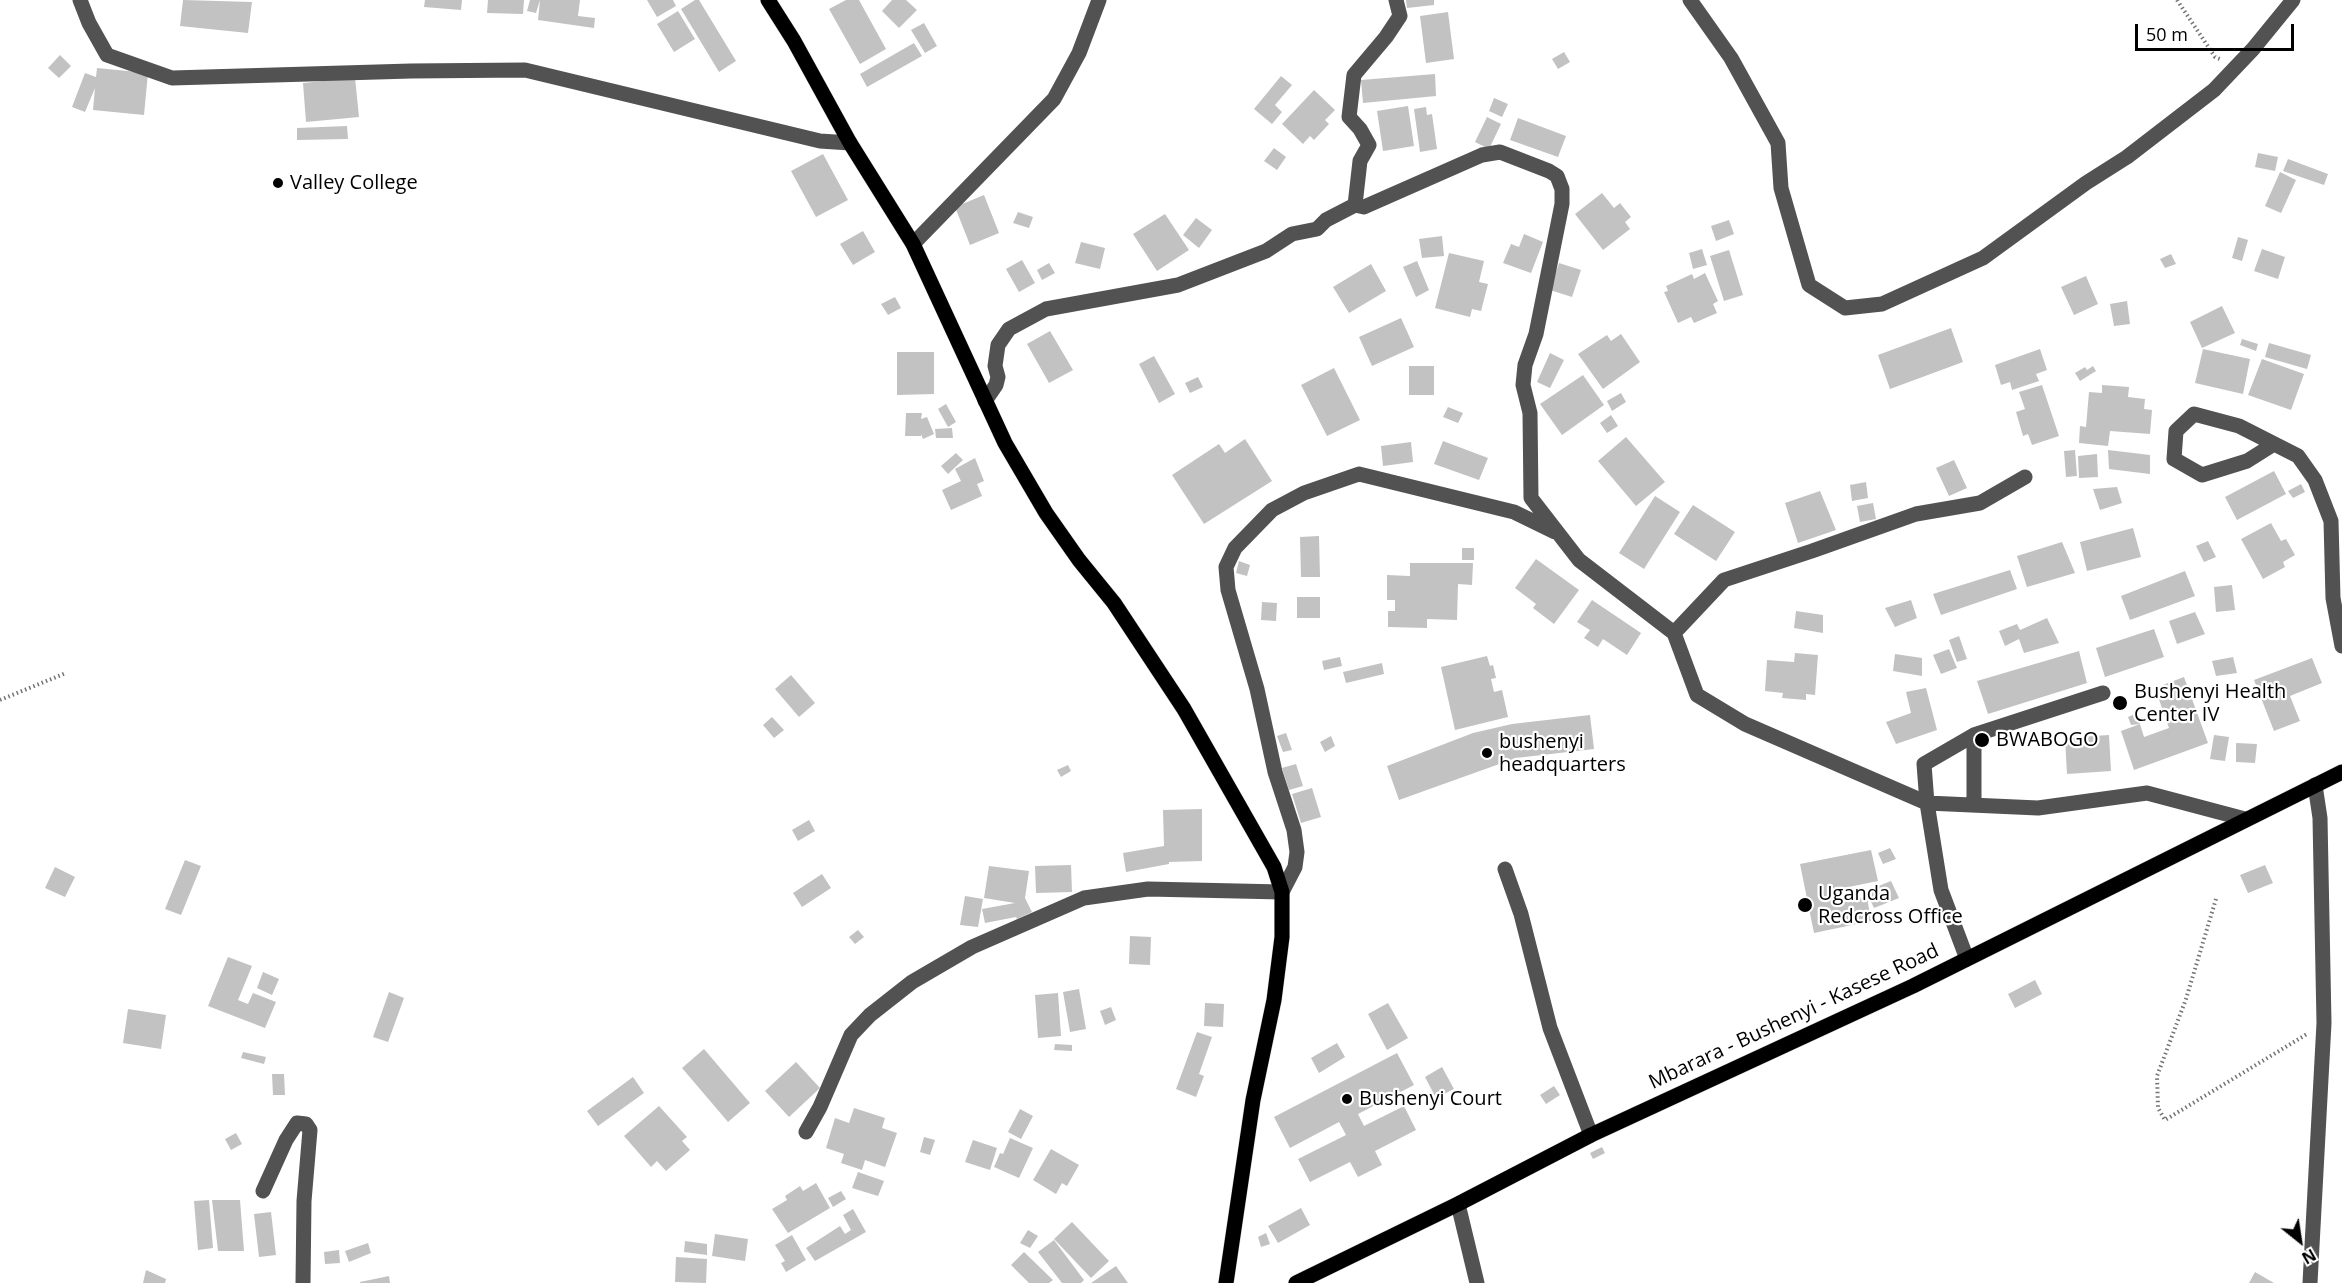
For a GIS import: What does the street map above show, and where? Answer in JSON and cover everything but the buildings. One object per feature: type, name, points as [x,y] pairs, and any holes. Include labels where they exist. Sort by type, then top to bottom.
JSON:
[{"type":"main road","points":[[768,0],[850,143],[913,243],[1005,443],[1046,513],[1079,560],[1114,603],[1184,709],[1274,867],[1282,892],[1282,938],[1274,1000],[1253,1100],[1226,1283]]},
{"type":"main road","name":"Mbarara - Bushenyi - Kasese Road","points":[[1296,1283],[1458,1204],[1591,1135],[1913,986],[2342,772]]},
{"type":"street","points":[[80,0],[89,23],[107,55],[172,78],[525,70],[820,141],[850,143]]},
{"type":"street","points":[[913,243],[1054,99],[1079,53],[1099,0]]},
{"type":"street","points":[[1355,205],[1360,161],[1369,145],[1360,129],[1349,117],[1354,75],[1386,37],[1400,16],[1396,0]]},
{"type":"street","points":[[1690,0],[1731,58],[1778,143],[1781,188],[1809,285],[1845,308],[1882,304],[1983,258],[2127,156],[2214,90],[2293,0]]},
{"type":"street","points":[[985,401],[996,385],[998,377],[995,366],[998,345],[1009,329],[1046,309],[1178,285],[1266,251],[1292,234],[1317,229],[1326,220],[1355,205],[1364,207],[1493,152],[1500,152],[1557,176],[1562,189],[1562,204],[1536,333],[1525,365],[1523,385],[1530,413],[1531,498],[1579,560],[1674,633],[1697,695],[1745,724],[1927,803],[2038,808],[2147,793],[2245,819]]},
{"type":"street","points":[[2274,444],[2247,461],[2202,475],[2175,459],[2176,431],[2194,414],[2239,426],[2298,456],[2315,480],[2331,521],[2333,598],[2342,646]]},
{"type":"street","points":[[806,1131],[820,1107],[851,1035],[870,1015],[912,982],[972,947],[1084,898],[1148,889],[1282,892],[1295,867],[1297,852],[1294,830],[1275,772],[1257,689],[1228,590],[1226,567],[1234,548],[1272,510],[1304,493],[1359,474],[1515,512],[1558,534]]},
{"type":"street","points":[[1674,633],[1724,580],[1916,514],[1980,503],[2025,477]]},
{"type":"street","points":[[1967,959],[1941,891],[1927,803],[1924,764],[1974,735],[2103,693]]},
{"type":"street","points":[[1974,735],[1974,805]]},
{"type":"street","points":[[2310,1283],[2324,1023],[2320,818],[2315,785]]},
{"type":"street","points":[[1504,869],[1521,914],[1550,1028],[1591,1135]]},
{"type":"street","points":[[263,1191],[286,1140],[297,1123],[306,1124],[310,1130],[304,1202],[303,1283]]},
{"type":"street","points":[[1458,1204],[1477,1283]]},
{"type":"path","points":[[2177,0],[2215,57],[2238,65]]},
{"type":"path","points":[[0,700],[66,672]]},
{"type":"path","points":[[2216,899],[2186,999],[2157,1076],[2158,1108],[2165,1120],[2324,1023]]},
{"type":"place","name":"Valley College","points":[[278,183]]},
{"type":"place","name":"Bushenyi Health Center IV","points":[[2120,703]]},
{"type":"place","name":"BWABOGO","points":[[1982,740]]},
{"type":"place","name":"bushenyi headquarters","points":[[1487,753]]},
{"type":"place","name":"Uganda Redcross Office","points":[[1805,905]]},
{"type":"place","name":"Bushenyi Court","points":[[1347,1099]]}]
